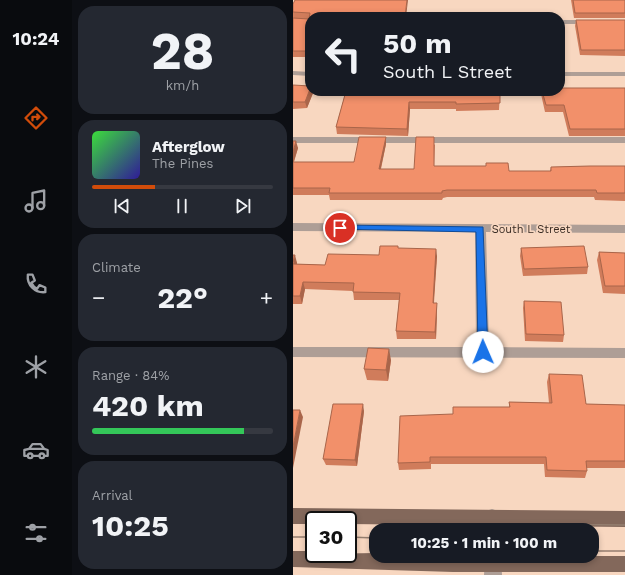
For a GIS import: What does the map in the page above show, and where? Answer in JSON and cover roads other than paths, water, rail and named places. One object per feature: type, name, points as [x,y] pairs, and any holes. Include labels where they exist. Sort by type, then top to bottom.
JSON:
[{"type":"main road","points":[[293,516],[467,523]]},
{"type":"main road","points":[[519,523],[625,519]]},
{"type":"main road","points":[[293,559],[493,565],[625,564]]},
{"type":"street","points":[[565,22],[625,22]]},
{"type":"street","points":[[293,74],[305,74]]},
{"type":"street","points":[[565,74],[625,74]]},
{"type":"street","points":[[293,140],[625,140]]},
{"type":"street","name":"South L Street","points":[[293,227],[625,229]]},
{"type":"street","points":[[480,229],[483,352]]},
{"type":"street","points":[[293,352],[625,353]]},
{"type":"tram line","points":[[599,525],[625,525]]},
{"type":"tram line","points":[[293,537],[305,537]]},
{"type":"tram line","points":[[357,537],[369,538]]},
{"type":"tram line","points":[[599,551],[625,551]]}]
